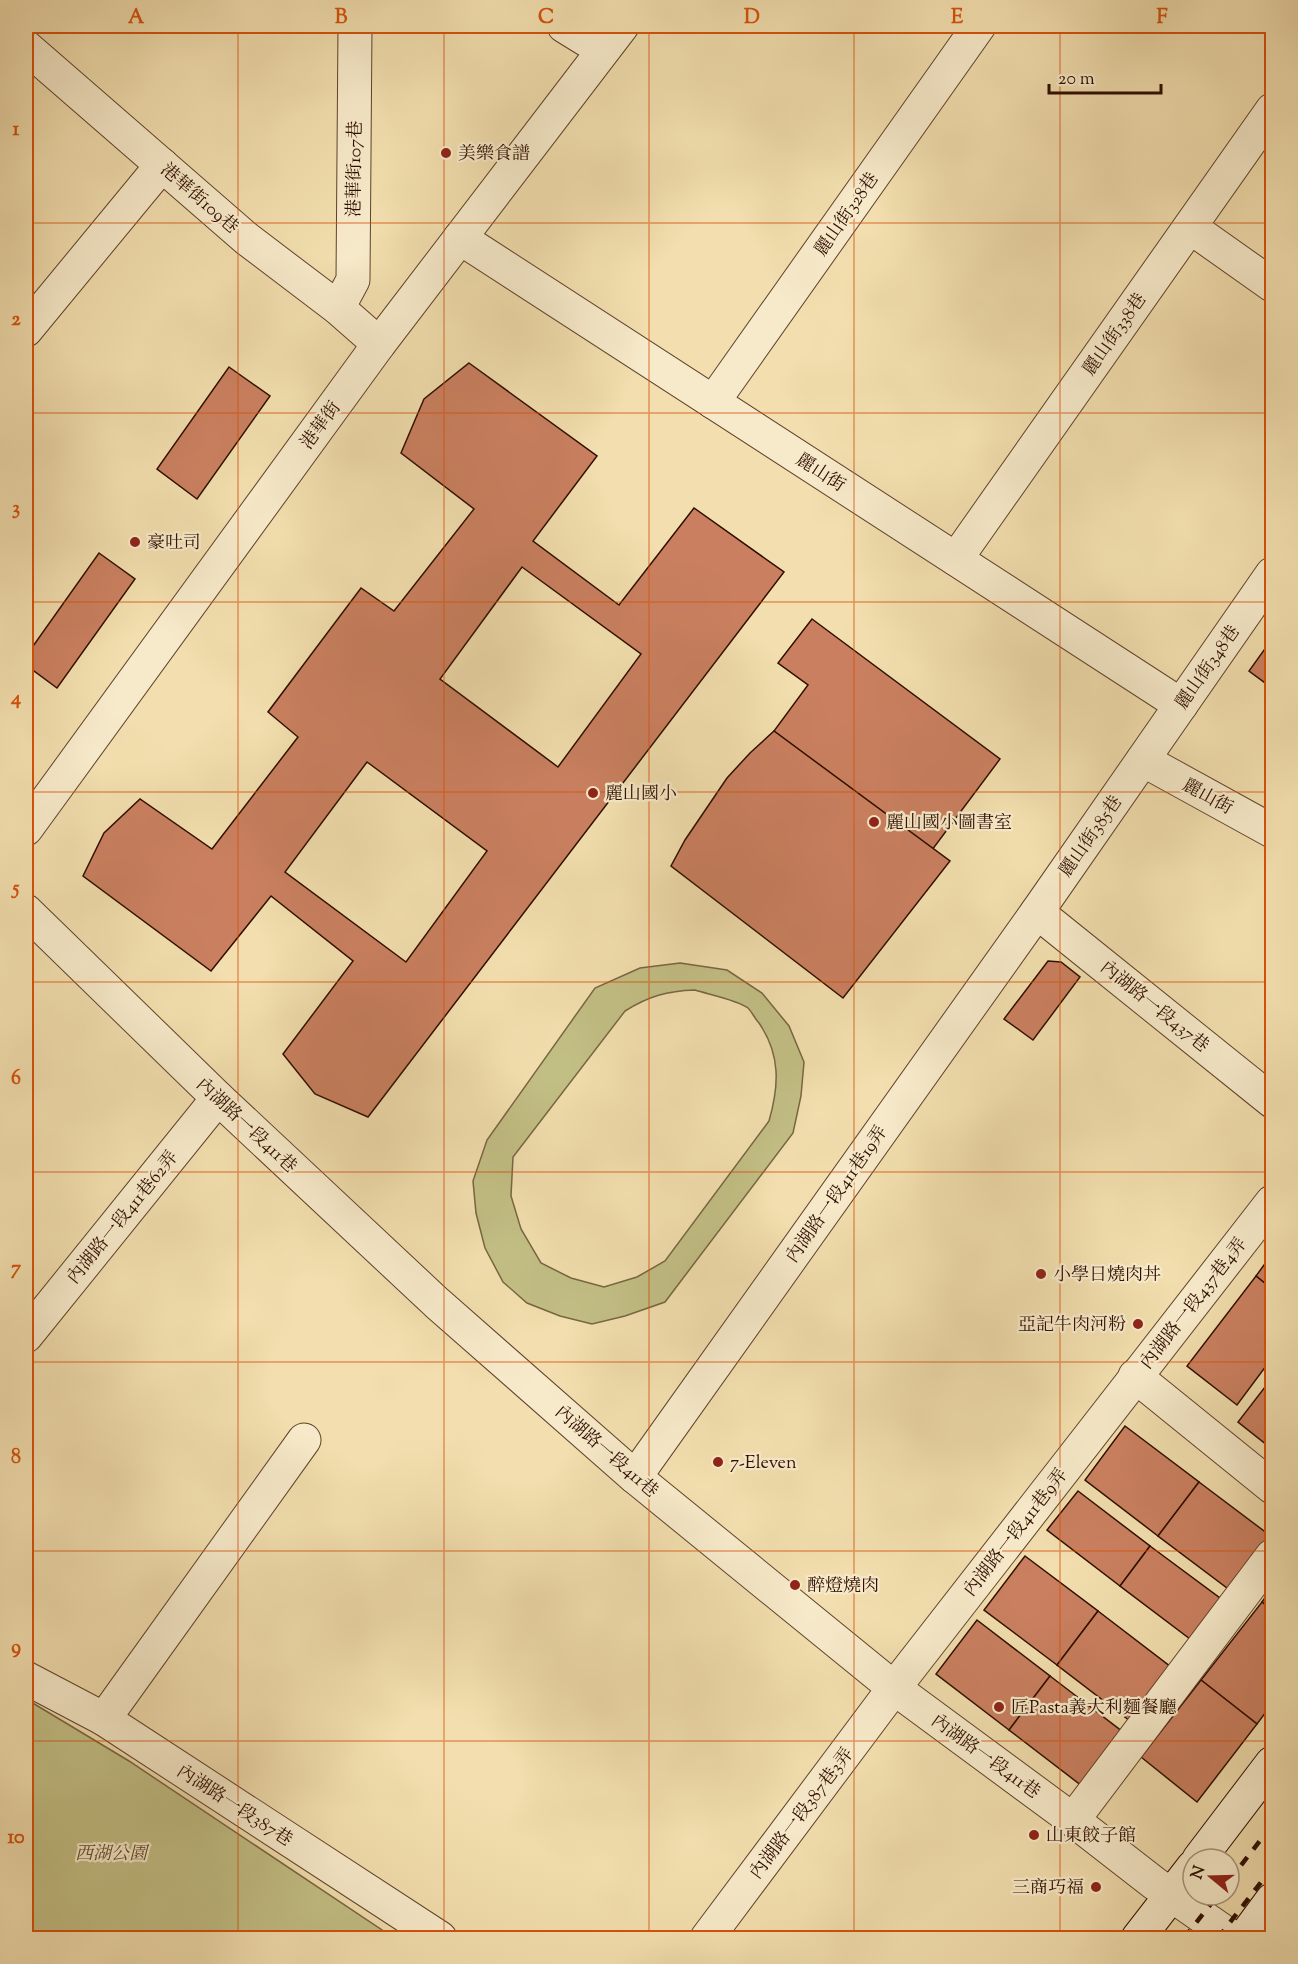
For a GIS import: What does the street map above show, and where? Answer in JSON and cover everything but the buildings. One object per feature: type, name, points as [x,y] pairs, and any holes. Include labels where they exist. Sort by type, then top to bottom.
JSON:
[{"type":"street","name":"港華街107巷","points":[[338,308],[353,280],[355,26]]},
{"type":"street","points":[[564,26],[613,38]]},
{"type":"street","name":"麗山街328巷","points":[[713,402],[979,26]]},
{"type":"street","name":"港華街","points":[[26,829],[379,344],[613,38]]},
{"type":"street","name":"港華街109巷","points":[[26,47],[247,239],[338,308],[379,344]]},
{"type":"street","name":"麗山街338巷","points":[[956,559],[1272,110]]},
{"type":"street","points":[[26,330],[39,292],[162,165]]},
{"type":"street","points":[[1190,227],[1272,285]]},
{"type":"street","name":"麗山街","points":[[460,238],[1181,705]]},
{"type":"street","name":"麗山街348巷","points":[[1143,760],[1272,574]]},
{"type":"street","name":"麗山街","points":[[1143,760],[1272,831]]},
{"type":"street","name":"麗山街385巷","points":[[1037,912],[1143,760]]},
{"type":"street","name":"內湖路一段411巷","points":[[26,911],[218,1098],[437,1304],[635,1477],[894,1688],[1172,1896],[1233,1938]]},
{"type":"street","name":"內湖路一段437巷","points":[[1037,912],[1272,1101]]},
{"type":"street","name":"內湖路一段411巷19弄","points":[[635,1477],[1037,912]]},
{"type":"street","name":"內湖路一段411巷62弄","points":[[26,1336],[218,1098]]},
{"type":"street","name":"內湖路一段437巷4弄","points":[[1135,1376],[1272,1202]]},
{"type":"street","points":[[1135,1376],[1272,1487]]},
{"type":"street","name":"內湖路一段411巷9弄","points":[[894,1688],[1135,1376]]},
{"type":"street","points":[[104,1719],[304,1440]]},
{"type":"street","points":[[1073,1820],[1272,1556]]},
{"type":"street","name":"內湖路一段387巷","points":[[26,1678],[104,1719],[440,1938]]},
{"type":"street","name":"內湖路一段387巷3弄","points":[[707,1938],[894,1688]]},
{"type":"street","points":[[1208,1847],[1272,1763]]},
{"type":"street","points":[[1138,1938],[1181,1884]]},
{"type":"street","points":[[1244,1938],[1272,1900]]},
{"type":"green space","points":[[680,963],[727,970],[762,993],[789,1026],[804,1062],[801,1096],[793,1133],[665,1302],[625,1316],[592,1324],[560,1316],[527,1303],[503,1282],[485,1248],[476,1213],[473,1181],[487,1140],[595,988],[640,968]],"holes":[[[695,990],[748,1008],[766,1035],[776,1071],[775,1095],[769,1121],[665,1261],[637,1277],[604,1287],[571,1278],[541,1263],[521,1229],[511,1196],[513,1157],[625,1011],[659,995]]]},
{"type":"green space","name":"西湖公園","points":[[26,1699],[129,1761],[382,1930],[377,1938],[26,1938]]},
{"type":"railway","points":[[1241,1865],[1272,1825]]},
{"type":"railway","points":[[1218,1938],[1272,1868]]},
{"type":"railway","points":[[1184,1938],[1209,1907]]},
{"type":"place","name":"美樂食譜","points":[[446,153]]},
{"type":"place","name":"豪吐司","points":[[135,542]]},
{"type":"place","name":"麗山國小","points":[[593,793]]},
{"type":"place","name":"麗山國小圖書室","points":[[874,822]]},
{"type":"place","name":"小學日燒肉丼","points":[[1041,1274]]},
{"type":"place","name":"亞記牛肉河粉","points":[[1138,1324]]},
{"type":"place","name":"7-Eleven","points":[[718,1462]]},
{"type":"place","name":"醉燈燒肉","points":[[795,1585]]},
{"type":"place","name":"匠Pasta義大利麵餐廳","points":[[999,1707]]},
{"type":"place","name":"山東餃子館","points":[[1034,1835]]},
{"type":"place","name":"三商巧福","points":[[1096,1887]]}]
